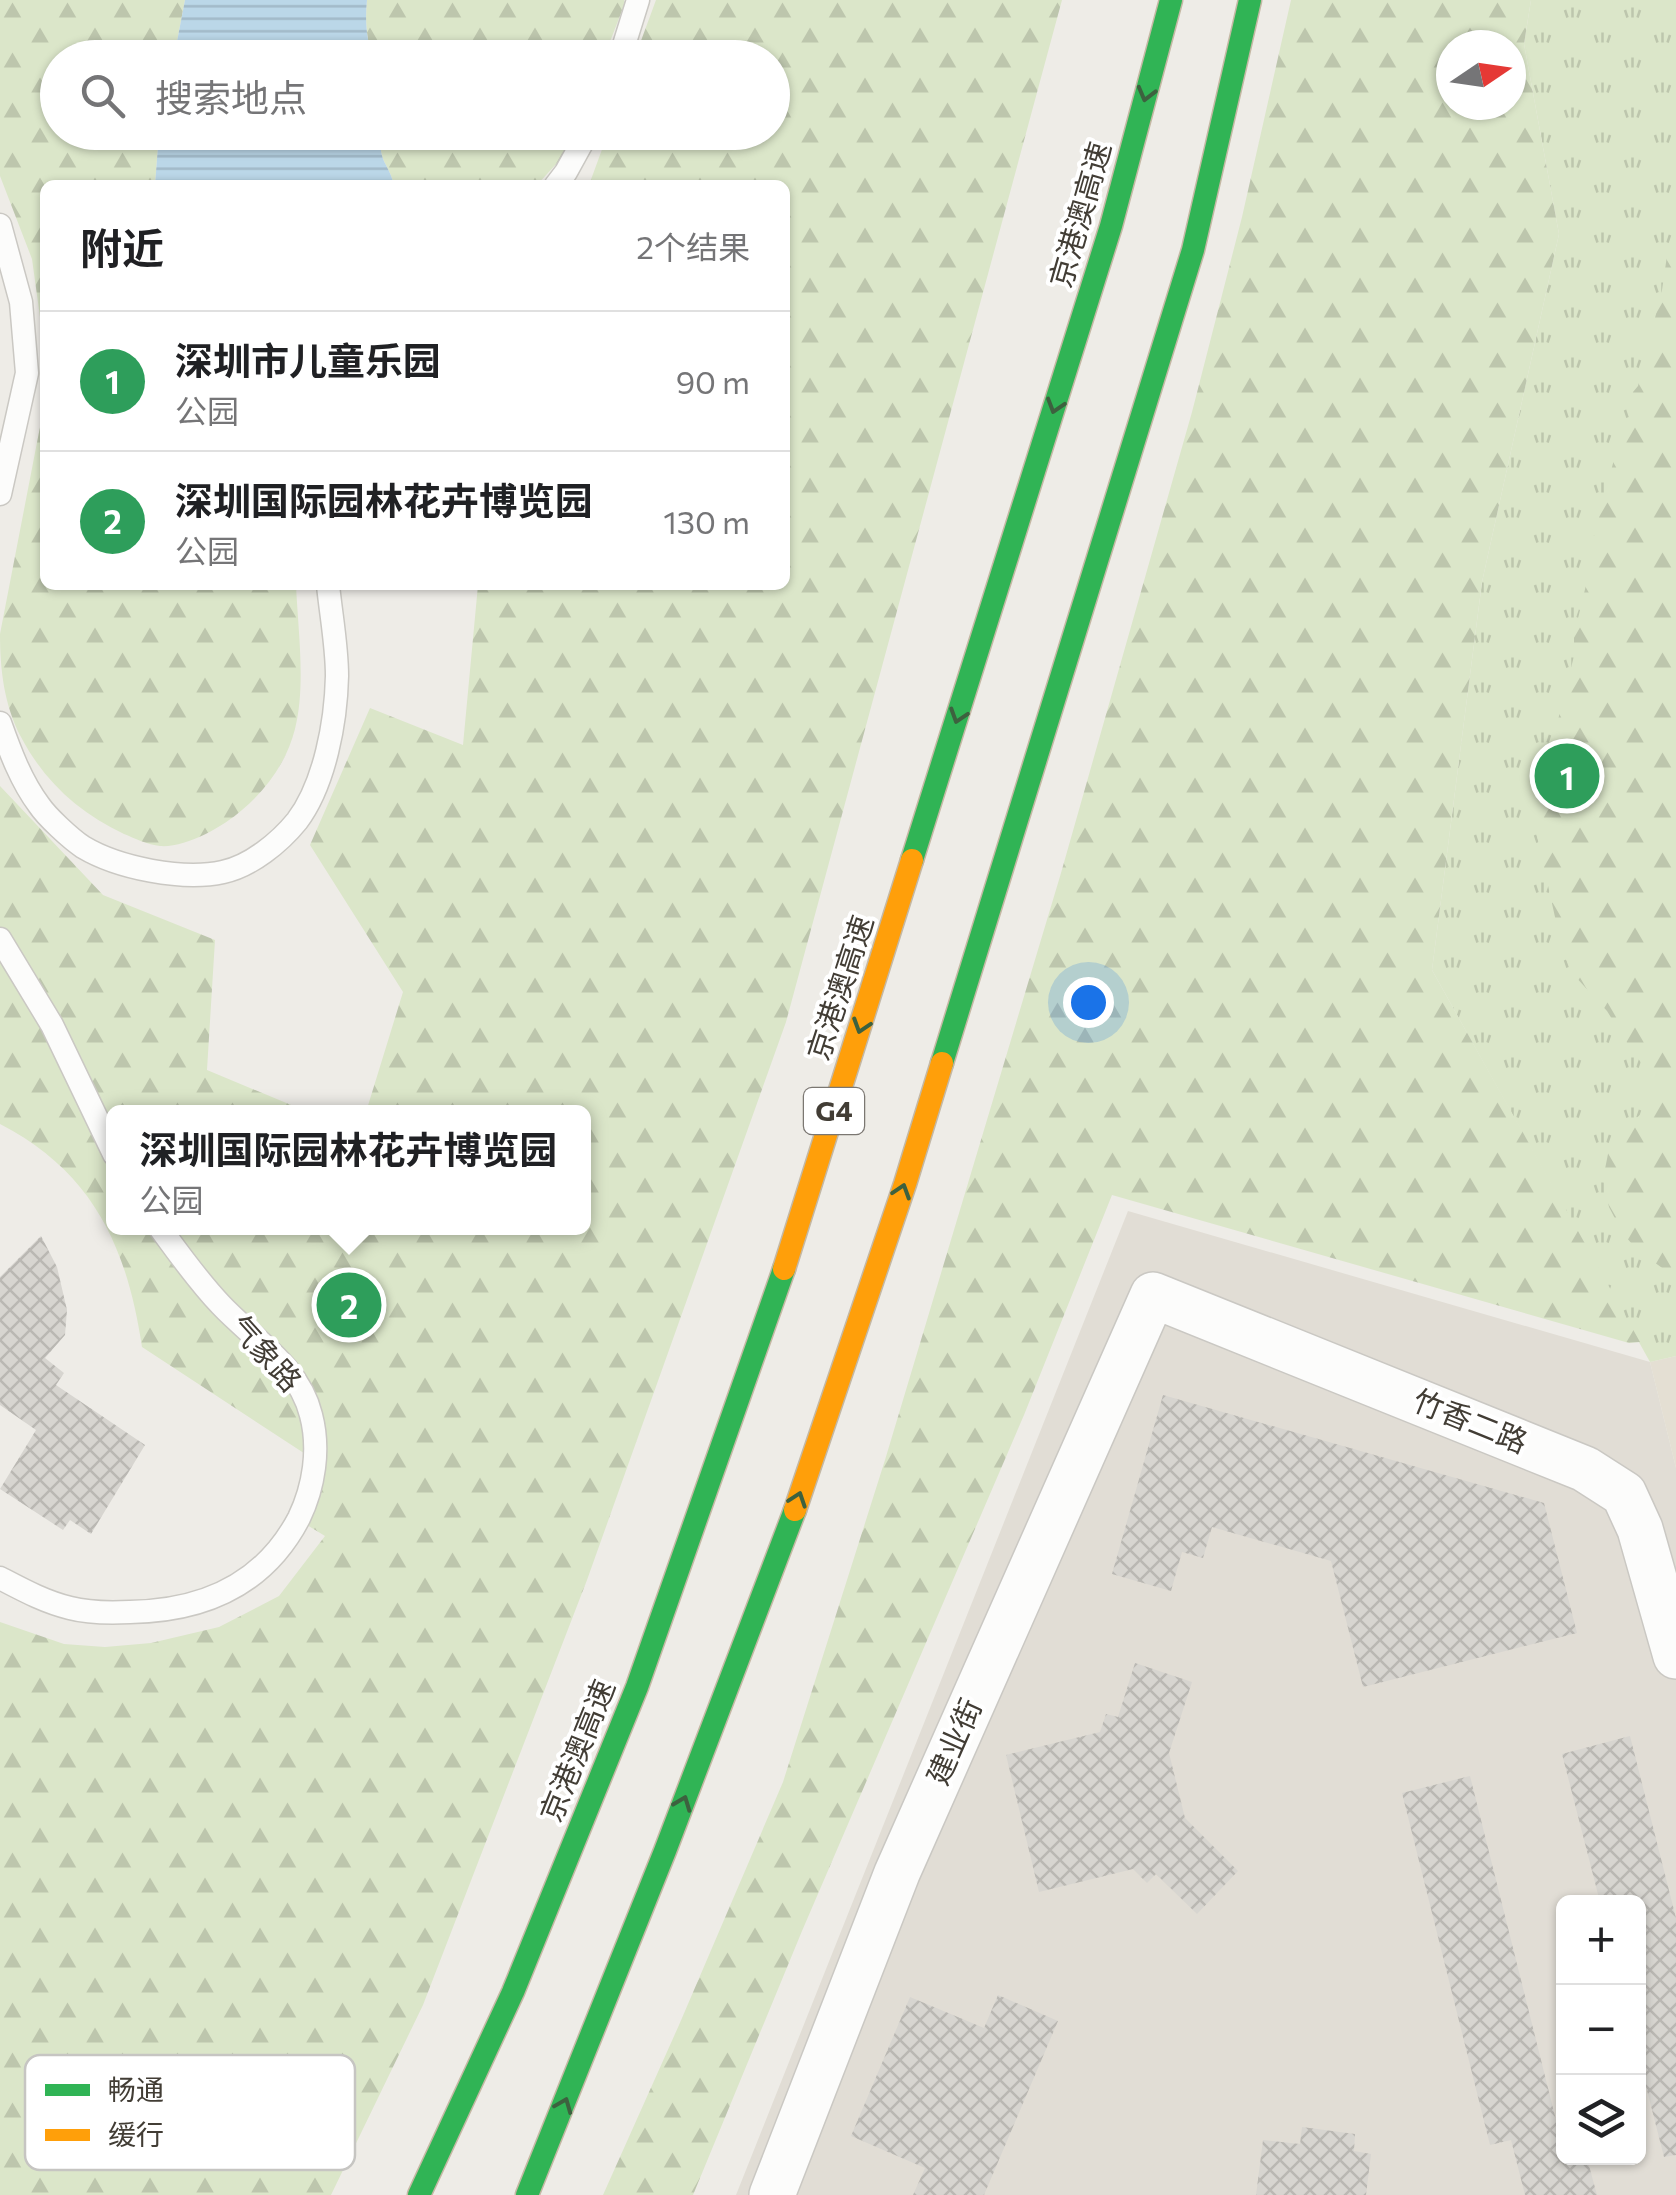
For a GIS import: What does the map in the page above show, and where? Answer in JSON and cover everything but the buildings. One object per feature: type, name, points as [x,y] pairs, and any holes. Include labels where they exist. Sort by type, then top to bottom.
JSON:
[{"type":"highway","name":"京港澳高速","points":[[419,2195],[513,1992],[637,1687],[777,1290],[1112,226],[1171,0]]},
{"type":"highway","points":[[527,2195],[658,1870],[790,1524],[905,1184],[1193,250],[1250,0]]},
{"type":"street","name":"竹香二路","points":[[1153,1296],[1585,1469],[1624,1494],[1640,1530],[1676,1656]]},
{"type":"street","name":"建业街","points":[[772,2195],[897,1873],[1153,1296]]},
{"type":"lane","points":[[626,40],[638,0]]},
{"type":"lane","points":[[560,180],[578,150]]},
{"type":"lane","points":[[0,225],[21,302],[27,373],[0,494]]},
{"type":"lane","points":[[0,723],[10,753],[40,806],[82,846],[127,866],[181,874],[225,872],[268,851],[298,819],[321,774],[337,675],[328,590]]},
{"type":"lane","points":[[0,939],[52,1025],[106,1137]]},
{"type":"lane","name":"气象路","points":[[0,1578],[71,1609],[164,1612],[202,1602],[236,1587],[264,1567],[288,1538],[307,1501],[314,1470],[314,1442],[311,1415],[302,1390],[285,1366],[221,1305],[165,1235]]},
{"type":"shaded area","points":[[1128,1211],[1650,1362],[1676,1468],[1676,2195],[736,2195]]},
{"type":"shaded area","points":[[1676,1356],[1676,1468],[1650,1362]]},
{"type":"green space","points":[[0,0],[185,0],[177,40],[40,40],[40,150],[158,150],[155,180],[40,180],[40,317],[32,259],[0,176]]},
{"type":"green space","points":[[367,0],[625,3],[611,40],[368,40]]},
{"type":"green space","points":[[656,0],[1062,0],[786,1022],[587,1580],[423,2005],[355,2145],[355,2055],[25,2055],[25,2170],[343,2170],[331,2195],[0,2195],[0,1622],[64,1644],[105,1647],[151,1643],[219,1627],[279,1596],[325,1536],[289,1514],[316,1461],[142,1347],[127,1277],[110,1235],[591,1235],[591,1105],[368,1105],[403,992],[310,845],[370,708],[463,745],[478,590],[790,590],[790,180],[591,180],[602,150],[790,150],[790,40],[641,40]]},
{"type":"green space","points":[[1291,0],[1531,0],[1526,31],[1436,30],[1436,120],[1526,120],[1526,55],[1559,234],[1482,582],[1432,970],[1640,1342],[1629,1343],[1112,1195],[1024,1415],[693,2195],[603,2195],[783,1782],[885,1460],[1061,873],[1192,412],[1242,217]]},
{"type":"green space","points":[[1531,0],[1676,0],[1676,1356],[1650,1362],[1432,970],[1482,582],[1559,234],[1526,55]]},
{"type":"green space","points":[[382,150],[568,150],[542,180],[393,180]]},
{"type":"green space","points":[[1676,232],[1676,1278],[1636,1249],[1609,1207],[1603,1179],[1611,1139],[1652,1105],[1653,1098],[1645,1070],[1633,1049],[1607,1011],[1573,974],[1563,953],[1535,827],[1574,656],[1574,635],[1594,536],[1633,392],[1638,386],[1668,249]]},
{"type":"green space","points":[[40,427],[40,590],[296,590],[300,695],[287,752],[268,784],[225,823],[181,844],[160,846],[141,841],[78,806],[40,768],[21,737],[7,700],[0,634]]},
{"type":"green space","points":[[0,786],[103,895],[215,940],[207,1070],[291,1105],[106,1105],[106,1228],[82,1189],[59,1165],[0,1124]]},
{"type":"water","points":[[185,0],[367,0],[369,40],[177,40]]},
{"type":"water","points":[[158,150],[382,150],[393,180],[155,180]]},
{"type":"traffic: fast","points":[[912,860],[1111,226],[1171,0]]},
{"type":"traffic: fast","points":[[942,1063],[1193,250],[1250,0]]},
{"type":"traffic: fast","points":[[419,2195],[513,1992],[637,1687],[784,1269]]},
{"type":"traffic: fast","points":[[527,2195],[665,1851],[795,1510]]},
{"type":"traffic: slow","points":[[784,1269],[912,860]]},
{"type":"traffic: slow","points":[[795,1510],[942,1063]]},
{"type":"place","name":"深圳市儿童乐园","points":[[1567,776]]},
{"type":"place","name":"深圳国际园林花卉博览园","points":[[349,1305]]}]
